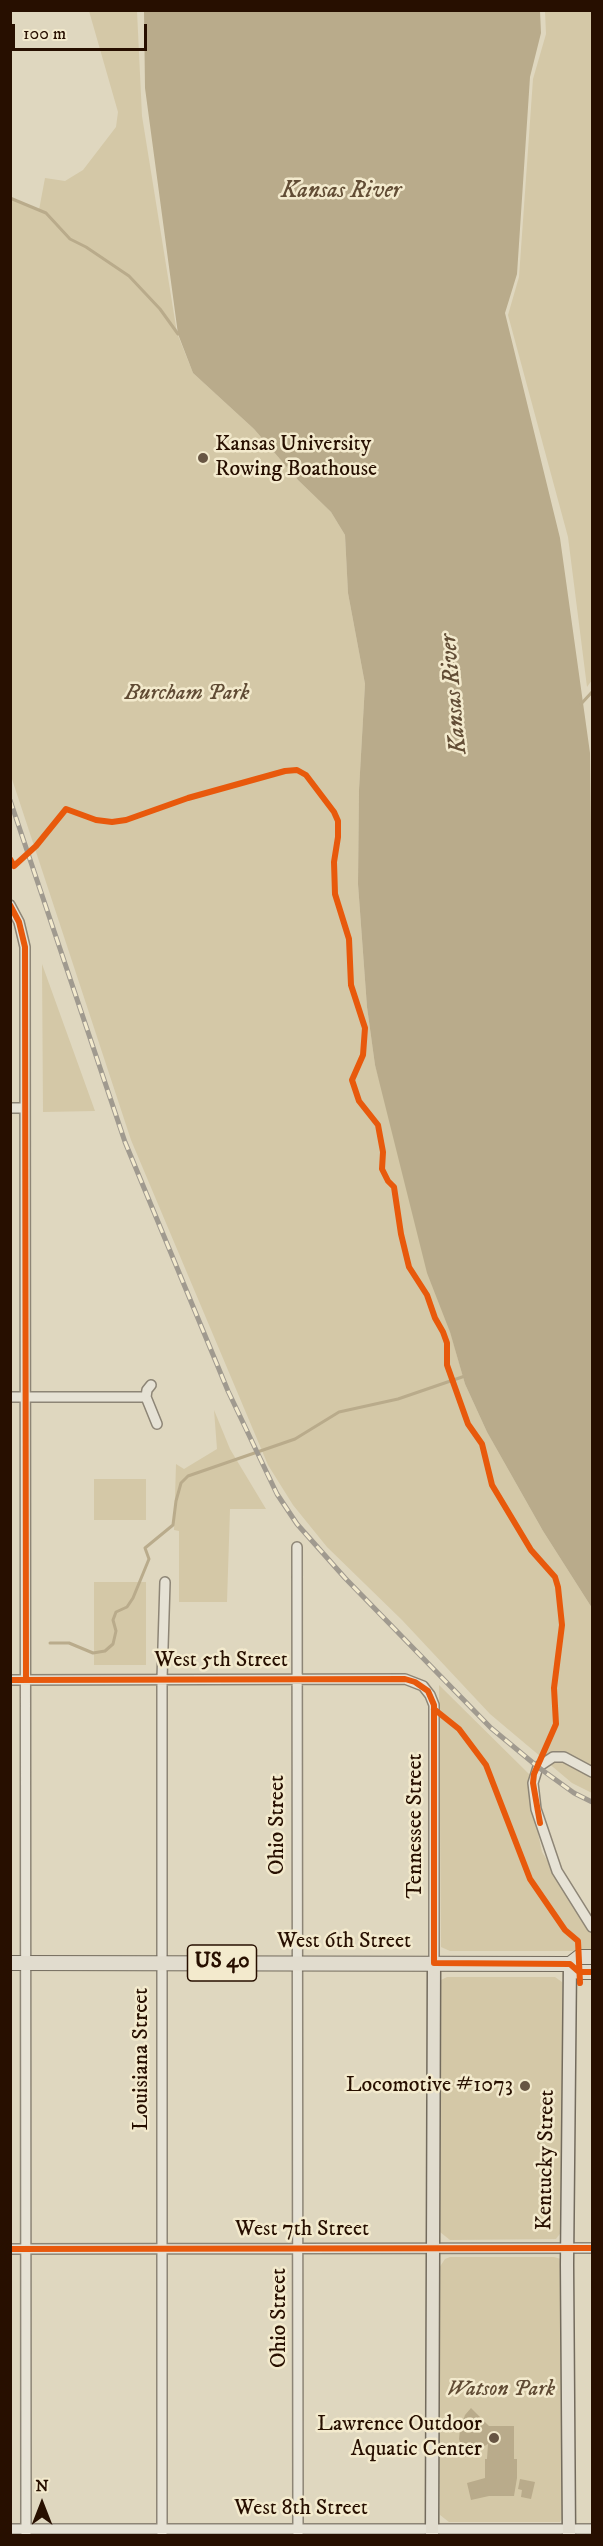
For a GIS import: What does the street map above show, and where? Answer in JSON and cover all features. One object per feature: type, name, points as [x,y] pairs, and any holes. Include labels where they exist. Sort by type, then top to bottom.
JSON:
[{"type":"highway","name":"West 6th Street","points":[[10,1963],[570,1964],[579,1957],[592,1957]]},
{"type":"highway","name":"West 6th Street","points":[[570,1964],[579,1972],[592,1972]]},
{"type":"main road","name":"Tennessee Street","points":[[432,2532],[434,1963]]},
{"type":"main road","name":"Kentucky Street","points":[[569,2532],[570,1964]]},
{"type":"street","points":[[10,904],[19,922],[25,947],[26,2532]]},
{"type":"street","points":[[10,1108],[25,1108]]},
{"type":"street","points":[[151,1386],[147,1390],[146,1397],[157,1424]]},
{"type":"street","points":[[10,1397],[146,1397]]},
{"type":"street","name":"Ohio Street","points":[[297,1547],[298,2532]]},
{"type":"street","name":"Louisiana Street","points":[[163,2532],[162,1679],[165,1582]]},
{"type":"street","name":"West 5th Street","points":[[10,1680],[405,1679],[416,1682],[428,1690]]},
{"type":"street","name":"Tennessee Street","points":[[428,1690],[434,1705],[434,1963]]},
{"type":"street","points":[[592,1772],[564,1757],[553,1756],[538,1767],[533,1782],[536,1809],[557,1871],[592,1927]]},
{"type":"street","name":"West 7th Street","points":[[10,2249],[592,2248]]},
{"type":"street","name":"West 8th Street","points":[[10,2529],[26,2532],[569,2532],[592,2529]]},
{"type":"green space","name":"Burcham Park","points":[[89,11],[137,11],[142,116],[177,333],[193,373],[254,429],[298,480],[331,512],[345,535],[348,593],[365,684],[359,790],[358,884],[367,1007],[375,1065],[465,1384],[487,1432],[543,1531],[592,1608],[592,1793],[572,1783],[490,1714],[402,1620],[327,1547],[293,1505],[268,1465],[131,1140],[11,776],[10,198],[39,210],[45,178],[65,181],[83,170],[116,127],[118,112]]},
{"type":"green space","points":[[545,11],[592,11],[592,680],[587,687],[568,537],[508,315],[519,277],[533,79],[546,34]]},
{"type":"green space","points":[[42,964],[95,1111],[43,1112]]},
{"type":"green space","points":[[214,1410],[230,1449],[266,1509],[230,1509],[227,1602],[179,1602],[179,1531],[174,1530],[176,1464],[184,1469],[217,1449]]},
{"type":"green space","points":[[94,1479],[146,1479],[146,1520],[94,1520]]},
{"type":"green space","points":[[94,1582],[146,1582],[146,1665],[94,1665]]},
{"type":"green space","points":[[439,1685],[530,1775],[530,1796],[542,1852],[592,1934],[592,1951],[450,1951],[441,1947]]},
{"type":"green space","points":[[447,1977],[555,1977],[562,1982],[562,2231],[556,2239],[450,2240],[440,2232],[439,1985],[441,1980]]},
{"type":"green space","name":"Watson Park","points":[[450,2257],[554,2257],[561,2259],[563,2517],[560,2522],[449,2522],[440,2515],[439,2268],[445,2259]]},
{"type":"water","name":"Kansas River","points":[[144,11],[540,11],[541,33],[530,77],[517,274],[505,313],[560,538],[590,753],[592,1608],[543,1531],[487,1432],[465,1384],[450,1332],[427,1273],[375,1065],[367,1007],[358,884],[359,790],[365,684],[348,593],[345,535],[331,512],[298,480],[254,429],[193,373],[178,334],[145,88]]},
{"type":"water","points":[[471,2408],[489,2426],[514,2426],[514,2459],[517,2459],[517,2478],[514,2496],[489,2496],[471,2500],[467,2483],[485,2478],[488,2444],[465,2457],[463,2453],[459,2439],[460,2429],[465,2415]]},
{"type":"water","points":[[520,2479],[535,2482],[531,2499],[521,2497],[522,2490],[518,2489]]},
{"type":"waterway","points":[[10,198],[46,213],[70,239],[129,276],[160,309],[178,334]]},
{"type":"waterway","points":[[581,704],[592,692]]},
{"type":"waterway","points":[[50,1643],[69,1643],[93,1653],[105,1651],[113,1644],[116,1631],[113,1620],[116,1612],[127,1607],[133,1598],[149,1559],[145,1548],[173,1525],[181,1483],[188,1476],[295,1439],[339,1412],[398,1399],[465,1376]]},
{"type":"railway","points":[[10,800],[125,1142],[228,1391],[277,1494],[297,1524],[345,1578],[491,1728],[538,1767],[574,1793],[592,1802]]},
{"type":"cycle path","points":[[10,859],[14,866],[36,846],[66,809],[96,820],[112,822],[126,820],[188,798],[285,771],[297,770],[306,775],[334,812],[338,821],[334,862],[335,894],[349,939],[351,985],[365,1028],[363,1055],[352,1080],[359,1101],[378,1125],[383,1152],[382,1169],[394,1187],[409,1267],[427,1295],[443,1332],[447,1343],[447,1365],[468,1424],[482,1444],[492,1485],[531,1550],[555,1577],[558,1587],[562,1625],[554,1688],[556,1724],[534,1774],[533,1783],[540,1823]]},
{"type":"cycle path","points":[[10,905],[19,922],[25,947],[26,1680]]},
{"type":"cycle path","points":[[10,1680],[405,1679],[415,1682],[428,1691],[434,1705],[434,1963],[570,1964],[579,1972],[592,1972]]},
{"type":"cycle path","points":[[434,1709],[459,1729],[486,1765],[530,1879],[565,1930],[578,1941],[580,1983]]},
{"type":"cycle path","points":[[10,2249],[592,2248]]},
{"type":"place","name":"Kansas University Rowing Boathouse","points":[[203,458]]},
{"type":"place","name":"Locomotive #1073","points":[[525,2086]]},
{"type":"place","name":"Lawrence Outdoor Aquatic Center","points":[[494,2438]]}]
